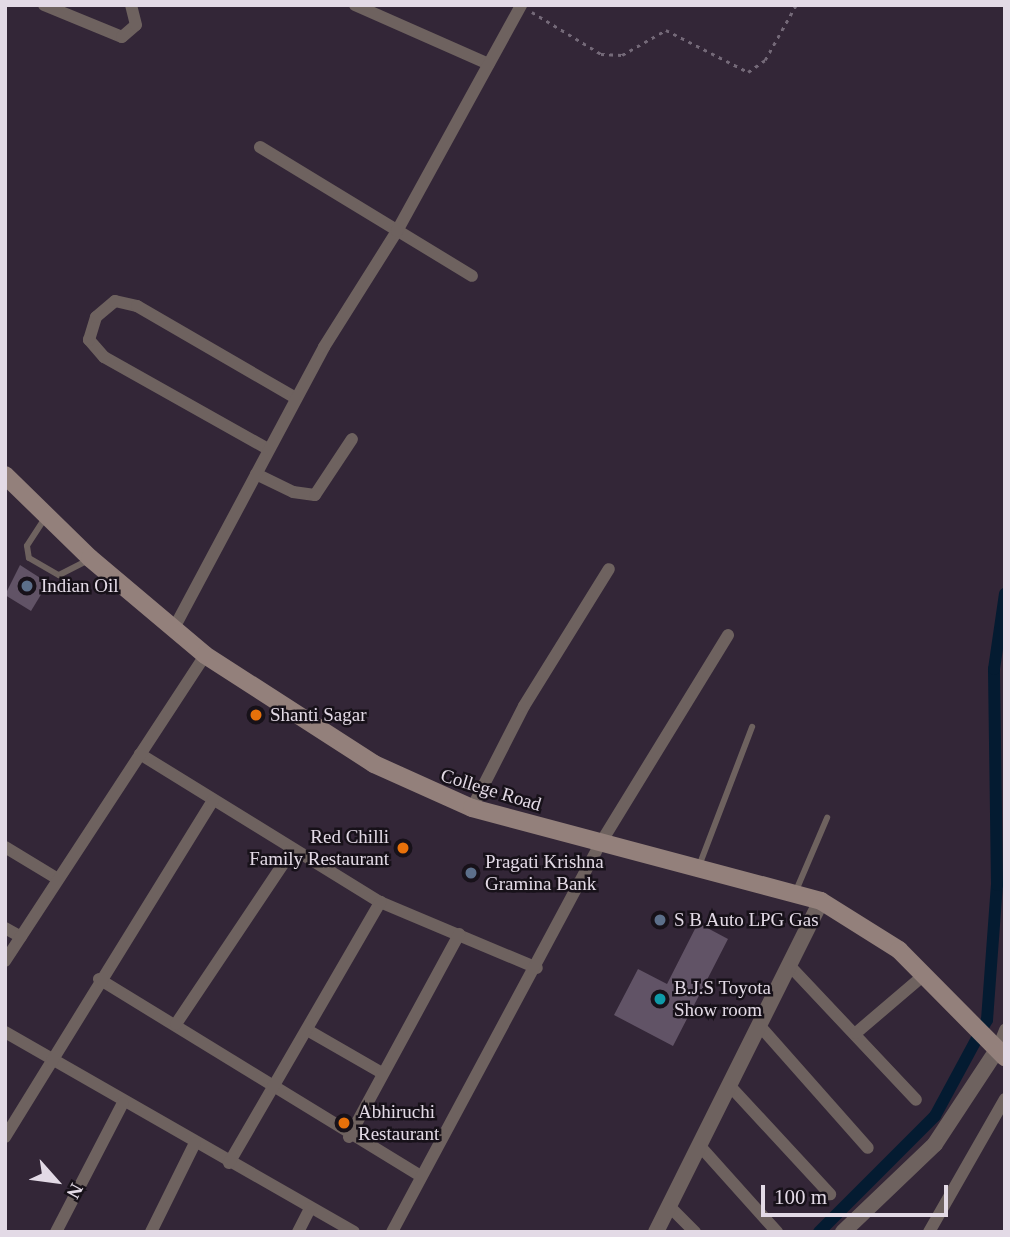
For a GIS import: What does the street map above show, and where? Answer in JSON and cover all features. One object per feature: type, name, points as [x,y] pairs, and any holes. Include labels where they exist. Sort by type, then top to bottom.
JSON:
[{"type":"main road","name":"College Road","points":[[5,475],[90,558],[173,630],[205,655],[374,764],[472,808],[821,901],[880,934],[996,1048]]},
{"type":"street","points":[[44,5],[122,37],[136,26],[131,5]]},
{"type":"street","points":[[355,5],[489,64]]},
{"type":"street","points":[[173,630],[296,398],[397,231],[521,5]]},
{"type":"street","points":[[260,147],[472,276]]},
{"type":"street","points":[[268,449],[94,349],[89,340],[96,317],[115,301],[137,306],[296,398]]},
{"type":"street","points":[[256,474],[293,492],[315,495],[352,439]]},
{"type":"street","points":[[472,808],[524,706],[609,569]]},
{"type":"street","points":[[392,1232],[537,968],[600,844],[728,635]]},
{"type":"street","points":[[5,961],[205,655]]},
{"type":"street","points":[[140,754],[292,851],[380,902],[537,968]]},
{"type":"street","points":[[5,1137],[99,979],[213,800]]},
{"type":"street","points":[[5,847],[58,879]]},
{"type":"street","points":[[176,1024],[292,851]]},
{"type":"street","points":[[656,1232],[821,901]]},
{"type":"street","points":[[229,1163],[309,1031],[380,902]]},
{"type":"street","points":[[5,928],[21,937]]},
{"type":"street","points":[[349,1136],[459,934]]},
{"type":"street","points":[[789,965],[856,1033],[916,1100]]},
{"type":"street","points":[[856,1033],[924,975]]},
{"type":"street","points":[[99,979],[176,1024],[349,1136],[421,1176]]},
{"type":"street","points":[[759,1025],[868,1148]]},
{"type":"street","points":[[843,1232],[935,1144],[1005,1030]]},
{"type":"street","points":[[309,1031],[382,1073]]},
{"type":"street","points":[[5,1032],[49,1061],[354,1232]]},
{"type":"street","points":[[729,1085],[830,1194]]},
{"type":"street","points":[[929,1232],[1005,1099]]},
{"type":"street","points":[[56,1232],[123,1103]]},
{"type":"street","points":[[166,1232],[153,1229],[195,1143]]},
{"type":"street","points":[[699,1145],[777,1232]]},
{"type":"street","points":[[669,1206],[695,1232]]},
{"type":"street","points":[[298,1232],[310,1208]]},
{"type":"lane","points":[[47,516],[27,547],[29,558],[59,575],[77,570],[90,558]]},
{"type":"lane","points":[[698,868],[752,727]]},
{"type":"lane","points":[[795,894],[827,818]]},
{"type":"path","points":[[521,5],[601,54],[622,55],[666,30],[748,72],[765,60],[796,5]]},
{"type":"building","name":"Indian Oil","points":[[20,565],[48,583],[31,611],[5,595]]},
{"type":"building","name":"B.J.S Toyota Show room","points":[[698,923],[728,939],[673,1046],[614,1015],[638,969],[667,984]]},
{"type":"waterway","points":[[819,1232],[935,1116],[987,1020],[997,885],[994,669],[1005,594]]},
{"type":"place","name":"Indian Oil","points":[[27,586]]},
{"type":"place","name":"Shanti Sagar","points":[[256,715]]},
{"type":"place","name":"Red Chilli Family Restaurant","points":[[403,848]]},
{"type":"place","name":"Pragati Krishna Gramina Bank","points":[[471,873]]},
{"type":"place","name":"S B Auto LPG Gas","points":[[660,920]]},
{"type":"place","name":"B.J.S Toyota Show room","points":[[660,999]]},
{"type":"place","name":"Abhiruchi Restaurant","points":[[344,1123]]}]
